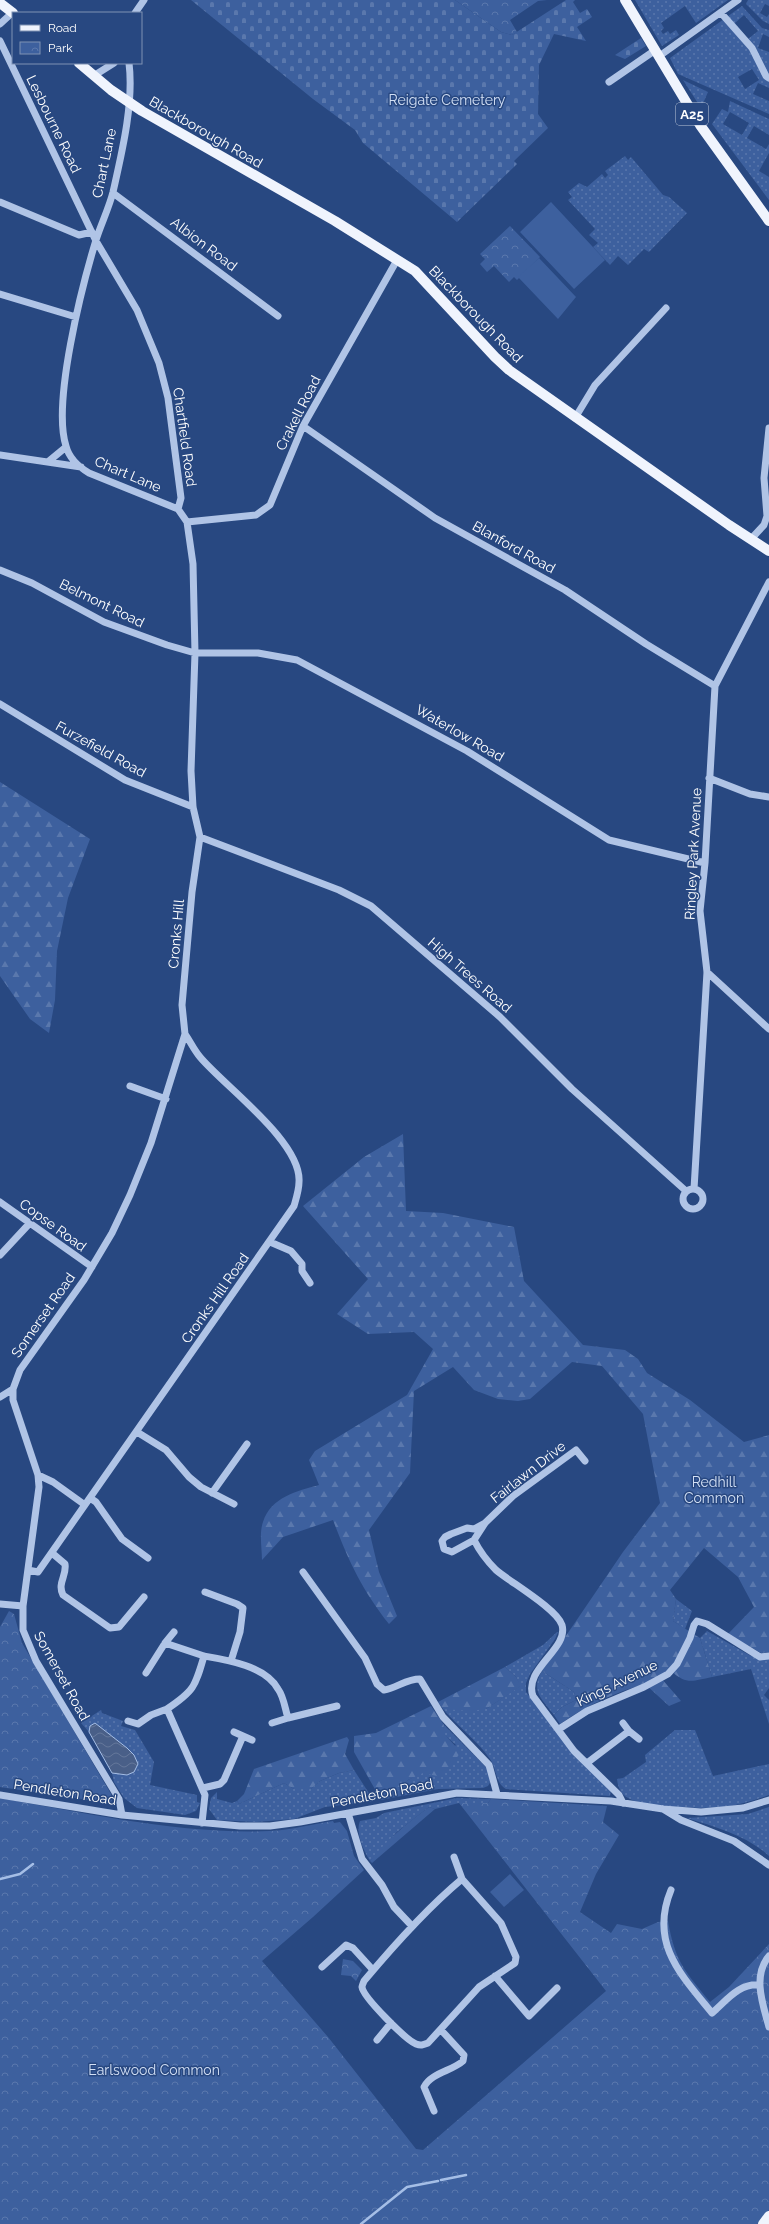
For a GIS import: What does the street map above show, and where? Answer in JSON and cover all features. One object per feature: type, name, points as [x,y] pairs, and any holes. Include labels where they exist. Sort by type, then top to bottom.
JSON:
[{"type":"main road","name":"A25","points":[[625,0],[656,54],[716,150],[769,221]]},
{"type":"main road","points":[[0,3],[12,13]]},
{"type":"main road","name":"Blackborough Road","points":[[80,64],[130,104],[335,221],[415,271],[430,285],[495,357],[575,418],[769,551]]},
{"type":"main road","points":[[763,2224],[769,2216]]},
{"type":"street","points":[[136,12],[144,0]]},
{"type":"street","points":[[609,82],[721,13],[738,0]]},
{"type":"street","points":[[0,24],[12,13]]},
{"type":"street","points":[[721,13],[752,48],[766,76],[769,78]]},
{"type":"street","name":"Lesbourne Road","points":[[0,41],[96,240]]},
{"type":"street","points":[[95,75],[112,64]]},
{"type":"street","name":"Chart Lane","points":[[129,64],[130,104],[113,193],[96,240],[76,317],[64,392],[63,434],[66,447],[81,467],[89,473],[178,509]]},
{"type":"street","name":"Albion Road","points":[[113,193],[278,316]]},
{"type":"street","points":[[0,202],[79,235],[92,232]]},
{"type":"street","name":"Chartfield Road","points":[[96,240],[137,310],[159,363],[168,398],[181,498],[178,509]]},
{"type":"street","name":"Crakell Road","points":[[187,522],[256,515],[270,505],[303,426],[397,260]]},
{"type":"street","points":[[0,294],[76,317]]},
{"type":"street","points":[[575,418],[595,385],[666,308]]},
{"type":"street","name":"Blanford Road","points":[[303,426],[435,518],[565,590],[646,644],[715,686]]},
{"type":"street","points":[[751,539],[764,524],[767,516],[764,478],[769,428]]},
{"type":"street","points":[[49,461],[66,447]]},
{"type":"street","points":[[0,455],[49,461],[74,468],[81,467]]},
{"type":"street","points":[[178,509],[187,522],[193,564],[195,653],[191,756],[193,807],[200,837]]},
{"type":"street","name":"Belmont Road","points":[[0,570],[32,583],[104,622],[147,638],[195,653]]},
{"type":"street","name":"Ringley Park Avenue","points":[[690,1190],[707,972],[700,911],[705,863],[715,686],[769,582]]},
{"type":"street","name":"Waterlow Road","points":[[195,653],[258,653],[297,660],[467,751],[609,840],[705,863]]},
{"type":"street","name":"Furzefield Road","points":[[0,704],[125,780],[193,807]]},
{"type":"street","points":[[709,778],[750,794],[769,797]]},
{"type":"street","name":"Cronks Hill","points":[[185,1034],[182,1005],[192,892],[200,837]]},
{"type":"street","name":"High Trees Road","points":[[200,837],[339,890],[371,906],[500,1017],[572,1089],[690,1190]]},
{"type":"street","points":[[707,972],[769,1030]]},
{"type":"street","name":"Somerset Road","points":[[122,1815],[119,1799],[29,1647],[23,1630],[23,1606],[39,1487],[38,1476],[13,1400],[13,1389],[20,1370],[92,1267],[130,1195],[166,1099],[185,1034]]},
{"type":"street","name":"Cronks Hill Road","points":[[28,1570],[38,1572],[52,1553],[294,1206],[300,1181],[294,1160],[284,1143],[240,1094],[200,1057],[185,1034]]},
{"type":"street","points":[[130,1086],[166,1099]]},
{"type":"street","name":"Copse Road","points":[[0,1202],[29,1224],[92,1267]]},
{"type":"street","points":[[0,1255],[29,1224]]},
{"type":"street","points":[[270,1242],[291,1251],[302,1264],[302,1271],[310,1284]]},
{"type":"street","points":[[0,1397],[13,1389]]},
{"type":"street","points":[[137,1432],[166,1450],[189,1477],[234,1504]]},
{"type":"street","points":[[212,1492],[247,1444]]},
{"type":"street","name":"Fairlawn Drive","points":[[485,1523],[474,1529],[467,1528],[445,1537],[442,1541],[444,1549],[452,1552],[474,1540],[485,1523],[513,1496],[575,1447],[585,1461]]},
{"type":"street","points":[[38,1476],[53,1482],[85,1505]]},
{"type":"street","points":[[90,1498],[96,1502],[122,1539],[148,1558]]},
{"type":"street","points":[[474,1540],[496,1569],[539,1602],[558,1619],[562,1625],[562,1634],[559,1642],[532,1681],[531,1690],[533,1696],[574,1751],[619,1795],[623,1803]]},
{"type":"street","points":[[52,1553],[65,1564],[65,1570],[60,1584],[63,1595],[110,1628],[119,1627],[144,1597]]},
{"type":"street","points":[[303,1572],[365,1658],[378,1684],[384,1690],[393,1688],[411,1679],[420,1679],[437,1710],[489,1765],[497,1794]]},
{"type":"street","points":[[205,1592],[237,1604],[243,1608],[240,1632],[231,1661]]},
{"type":"street","points":[[0,1604],[23,1606]]},
{"type":"street","name":"Kings Avenue","points":[[559,1729],[587,1711],[644,1688],[668,1674],[677,1664],[697,1621],[707,1624],[760,1657],[769,1656]]},
{"type":"street","points":[[146,1673],[165,1643],[174,1632]]},
{"type":"street","points":[[165,1643],[204,1656],[231,1661],[258,1672],[273,1682],[282,1696],[288,1718]]},
{"type":"street","points":[[128,1721],[138,1724],[151,1714],[167,1708],[192,1690],[196,1683],[204,1656]]},
{"type":"street","points":[[272,1723],[338,1706]]},
{"type":"street","points":[[167,1708],[203,1788],[205,1802],[202,1823]]},
{"type":"street","points":[[623,1723],[638,1739]]},
{"type":"street","points":[[587,1763],[629,1731]]},
{"type":"street","points":[[234,1732],[252,1740]]},
{"type":"street","points":[[203,1788],[220,1784],[224,1780],[243,1736]]},
{"type":"street","name":"Pendleton Road","points":[[0,1795],[122,1815],[240,1826],[270,1826],[457,1793],[497,1794],[623,1803],[663,1809],[701,1812],[726,1810],[769,1800]]},
{"type":"street","points":[[663,1809],[681,1820],[734,1841],[769,1866]]},
{"type":"street","points":[[348,1813],[362,1859],[382,1885],[394,1907],[412,1926]]},
{"type":"street","points":[[454,1857],[462,1878],[501,1923],[516,1957],[515,1963],[479,1987],[441,2030],[428,2043],[421,2046],[414,2044],[391,2023],[365,1993],[362,1987],[364,1981],[373,1970],[432,1904],[462,1878]]},
{"type":"street","points":[[671,1890],[663,1915],[668,1949],[680,1974],[712,2013],[740,1988],[751,1984],[760,1985]]},
{"type":"street","points":[[322,1967],[346,1945],[353,1948],[373,1970]]},
{"type":"street","points":[[769,1956],[766,1959],[760,1985],[760,1994],[769,2028]]},
{"type":"street","points":[[495,1976],[530,2016],[557,1988]]},
{"type":"street","points":[[377,2040],[391,2023]]},
{"type":"street","points":[[434,2111],[424,2087],[427,2081],[458,2066],[463,2061],[464,2055],[441,2030]]},
{"type":"green space","name":"Reigate Cemetery","points":[[191,0],[455,0],[501,32],[512,35],[566,0],[575,0],[573,2],[580,13],[587,9],[592,17],[577,27],[586,41],[554,34],[539,65],[538,114],[548,128],[514,161],[517,164],[457,222],[363,143],[355,130],[313,99]]},
{"type":"green space","points":[[455,0],[547,0],[538,1],[510,20],[517,32],[512,35],[501,32]]},
{"type":"green space","points":[[635,0],[728,0],[696,23],[685,6],[661,23],[664,28],[661,31],[663,34],[668,31],[670,34],[676,30],[679,35],[662,46]]},
{"type":"green space","points":[[748,0],[769,0],[769,6],[765,4],[760,13],[767,17],[769,14],[769,24],[763,21],[746,4]]},
{"type":"green space","points":[[742,6],[762,28],[769,30],[769,37],[763,34],[758,48],[769,52],[769,88],[758,83],[753,94],[769,101],[769,114],[678,74],[670,58]],"holes":[[[744,15],[758,31],[748,39],[735,23]],[[752,69],[759,80],[745,89],[738,77]]]},
{"type":"green space","points":[[641,38],[646,46],[625,59],[615,55]]},
{"type":"green space","points":[[683,80],[708,92],[701,108]]},
{"type":"green space","points":[[730,101],[769,119],[769,135],[754,126],[747,138],[766,149],[769,144],[769,153],[759,171],[769,177],[769,200],[712,124],[722,109],[728,112]],"holes":[[[730,112],[749,123],[742,135],[723,124]]]},
{"type":"green space","points":[[625,156],[628,160],[631,157],[663,195],[669,197],[687,213],[649,252],[644,249],[628,265],[618,256],[610,265],[593,247],[598,243],[589,235],[595,229],[568,200],[572,197],[568,192],[579,183],[587,187],[602,174],[605,178],[608,175],[605,171]]},
{"type":"green space","points":[[551,202],[605,260],[574,289],[520,232]]},
{"type":"green space","points":[[510,226],[540,257],[517,280],[514,277],[509,282],[494,266],[487,272],[480,264],[485,259],[480,254]]},
{"type":"green space","points":[[539,258],[576,297],[558,319],[518,277]]},
{"type":"green space","points":[[0,782],[90,839],[68,898],[57,951],[55,1000],[49,1033],[30,1019],[0,976]]},
{"type":"green space","name":"Redhill Common","points":[[403,1134],[406,1211],[443,1213],[514,1227],[524,1281],[583,1345],[625,1350],[638,1359],[647,1373],[690,1400],[744,1442],[769,1435],[769,1652],[761,1653],[728,1634],[754,1607],[738,1577],[704,1548],[670,1590],[676,1599],[673,1621],[700,1638],[712,1677],[690,1681],[681,1678],[671,1671],[661,1678],[681,1701],[669,1706],[645,1684],[601,1700],[560,1724],[554,1715],[562,1707],[576,1700],[574,1692],[542,1671],[623,1552],[660,1503],[643,1414],[602,1366],[572,1362],[530,1399],[518,1401],[498,1399],[474,1390],[453,1367],[414,1391],[410,1473],[369,1530],[379,1572],[397,1616],[389,1624],[363,1587],[356,1574],[333,1520],[283,1537],[262,1560],[262,1526],[267,1513],[278,1501],[286,1496],[319,1485],[309,1460],[315,1451],[407,1395],[433,1349],[414,1332],[368,1334],[337,1314],[368,1279],[303,1206],[364,1157]]},
{"type":"green space","points":[[676,1599],[692,1611],[685,1629],[673,1621]]},
{"type":"green space","points":[[9,1611],[14,1614],[22,1643],[111,1794],[112,1801],[109,1803],[0,1787],[0,1627]]},
{"type":"green space","points":[[707,1631],[751,1656],[769,1657],[769,1688],[764,1695],[769,1700],[769,1724],[751,1669],[712,1677],[700,1638]]},
{"type":"green space","points":[[557,1632],[555,1639],[530,1674],[526,1683],[526,1692],[558,1732],[572,1754],[611,1790],[610,1796],[506,1789],[498,1780],[490,1759],[474,1740],[443,1709],[486,1709],[520,1686],[516,1677],[505,1667],[543,1645]]},
{"type":"green space","points":[[505,1667],[516,1677],[521,1686],[486,1709],[470,1711],[443,1709],[438,1702]]},
{"type":"green space","points":[[542,1671],[574,1692],[576,1700],[562,1707],[554,1715],[542,1699],[537,1689],[537,1684]]},
{"type":"green space","points":[[431,1706],[444,1725],[443,1733],[461,1752],[442,1777],[423,1773],[408,1780],[391,1798],[381,1800],[354,1752],[354,1736],[376,1733]]},
{"type":"green space","points":[[101,1710],[102,1713],[123,1721],[121,1726],[135,1730],[154,1762],[150,1785],[197,1795],[197,1802],[200,1803],[196,1811],[185,1815],[137,1808],[124,1798],[114,1782],[112,1773],[127,1775],[134,1772],[134,1755],[95,1723],[90,1726],[89,1732],[81,1723]]},
{"type":"green space","points":[[444,1725],[487,1768],[491,1781],[488,1786],[483,1788],[438,1789],[391,1798],[408,1780],[423,1772],[456,1745],[442,1733]]},
{"type":"green space","points":[[675,1730],[695,1730],[713,1776],[769,1764],[769,1795],[736,1805],[704,1808],[651,1805],[632,1800],[623,1794],[618,1786],[617,1779],[623,1778],[646,1762],[645,1755]]},
{"type":"green space","points":[[347,1737],[349,1740],[345,1754],[354,1770],[339,1773],[320,1781],[311,1789],[294,1789],[284,1783],[239,1804],[237,1801],[244,1794],[254,1769]]},
{"type":"green space","points":[[354,1770],[374,1801],[325,1807],[294,1819],[256,1822],[217,1820],[209,1809],[211,1798],[217,1792],[217,1799],[232,1803],[237,1801],[239,1804],[284,1783],[294,1789],[311,1789],[320,1781],[339,1773]]},
{"type":"green space","name":"Earlswood Common","points":[[0,1798],[135,1822],[203,1830],[270,1831],[333,1821],[334,1823],[340,1822],[347,1831],[354,1856],[364,1870],[262,1961],[328,2037],[416,2149],[423,2150],[606,1991],[459,1803],[488,1803],[491,1799],[607,1806],[603,1822],[619,1835],[596,1874],[580,1912],[611,1933],[617,1924],[642,1929],[658,1922],[668,1921],[674,1947],[682,1965],[710,2002],[729,1987],[769,1944],[769,2224],[0,2224]]},
{"type":"green space","points":[[457,1798],[491,1799],[488,1803],[459,1803],[435,1809],[429,1807],[397,1832],[370,1861],[359,1836],[360,1821],[376,1818],[384,1813]]},
{"type":"green space","points":[[429,1807],[435,1809],[372,1863],[370,1861],[391,1838]]},
{"type":"green space","points":[[769,1807],[769,1856],[761,1849],[731,1833],[687,1818],[748,1814]]},
{"type":"green space","points":[[510,1874],[524,1890],[504,1907],[490,1892]]},
{"type":"green space","points":[[343,1959],[353,1961],[362,1970],[356,1981],[351,1976],[341,1975]]},
{"type":"water","points":[[95,1723],[134,1755],[138,1764],[134,1772],[127,1775],[112,1773],[89,1732],[90,1726]]},
{"type":"waterway","points":[[0,1879],[20,1874],[33,1864]]},
{"type":"waterway","points":[[441,2180],[466,2175]]},
{"type":"waterway","points":[[361,2224],[407,2187],[438,2181]]}]
